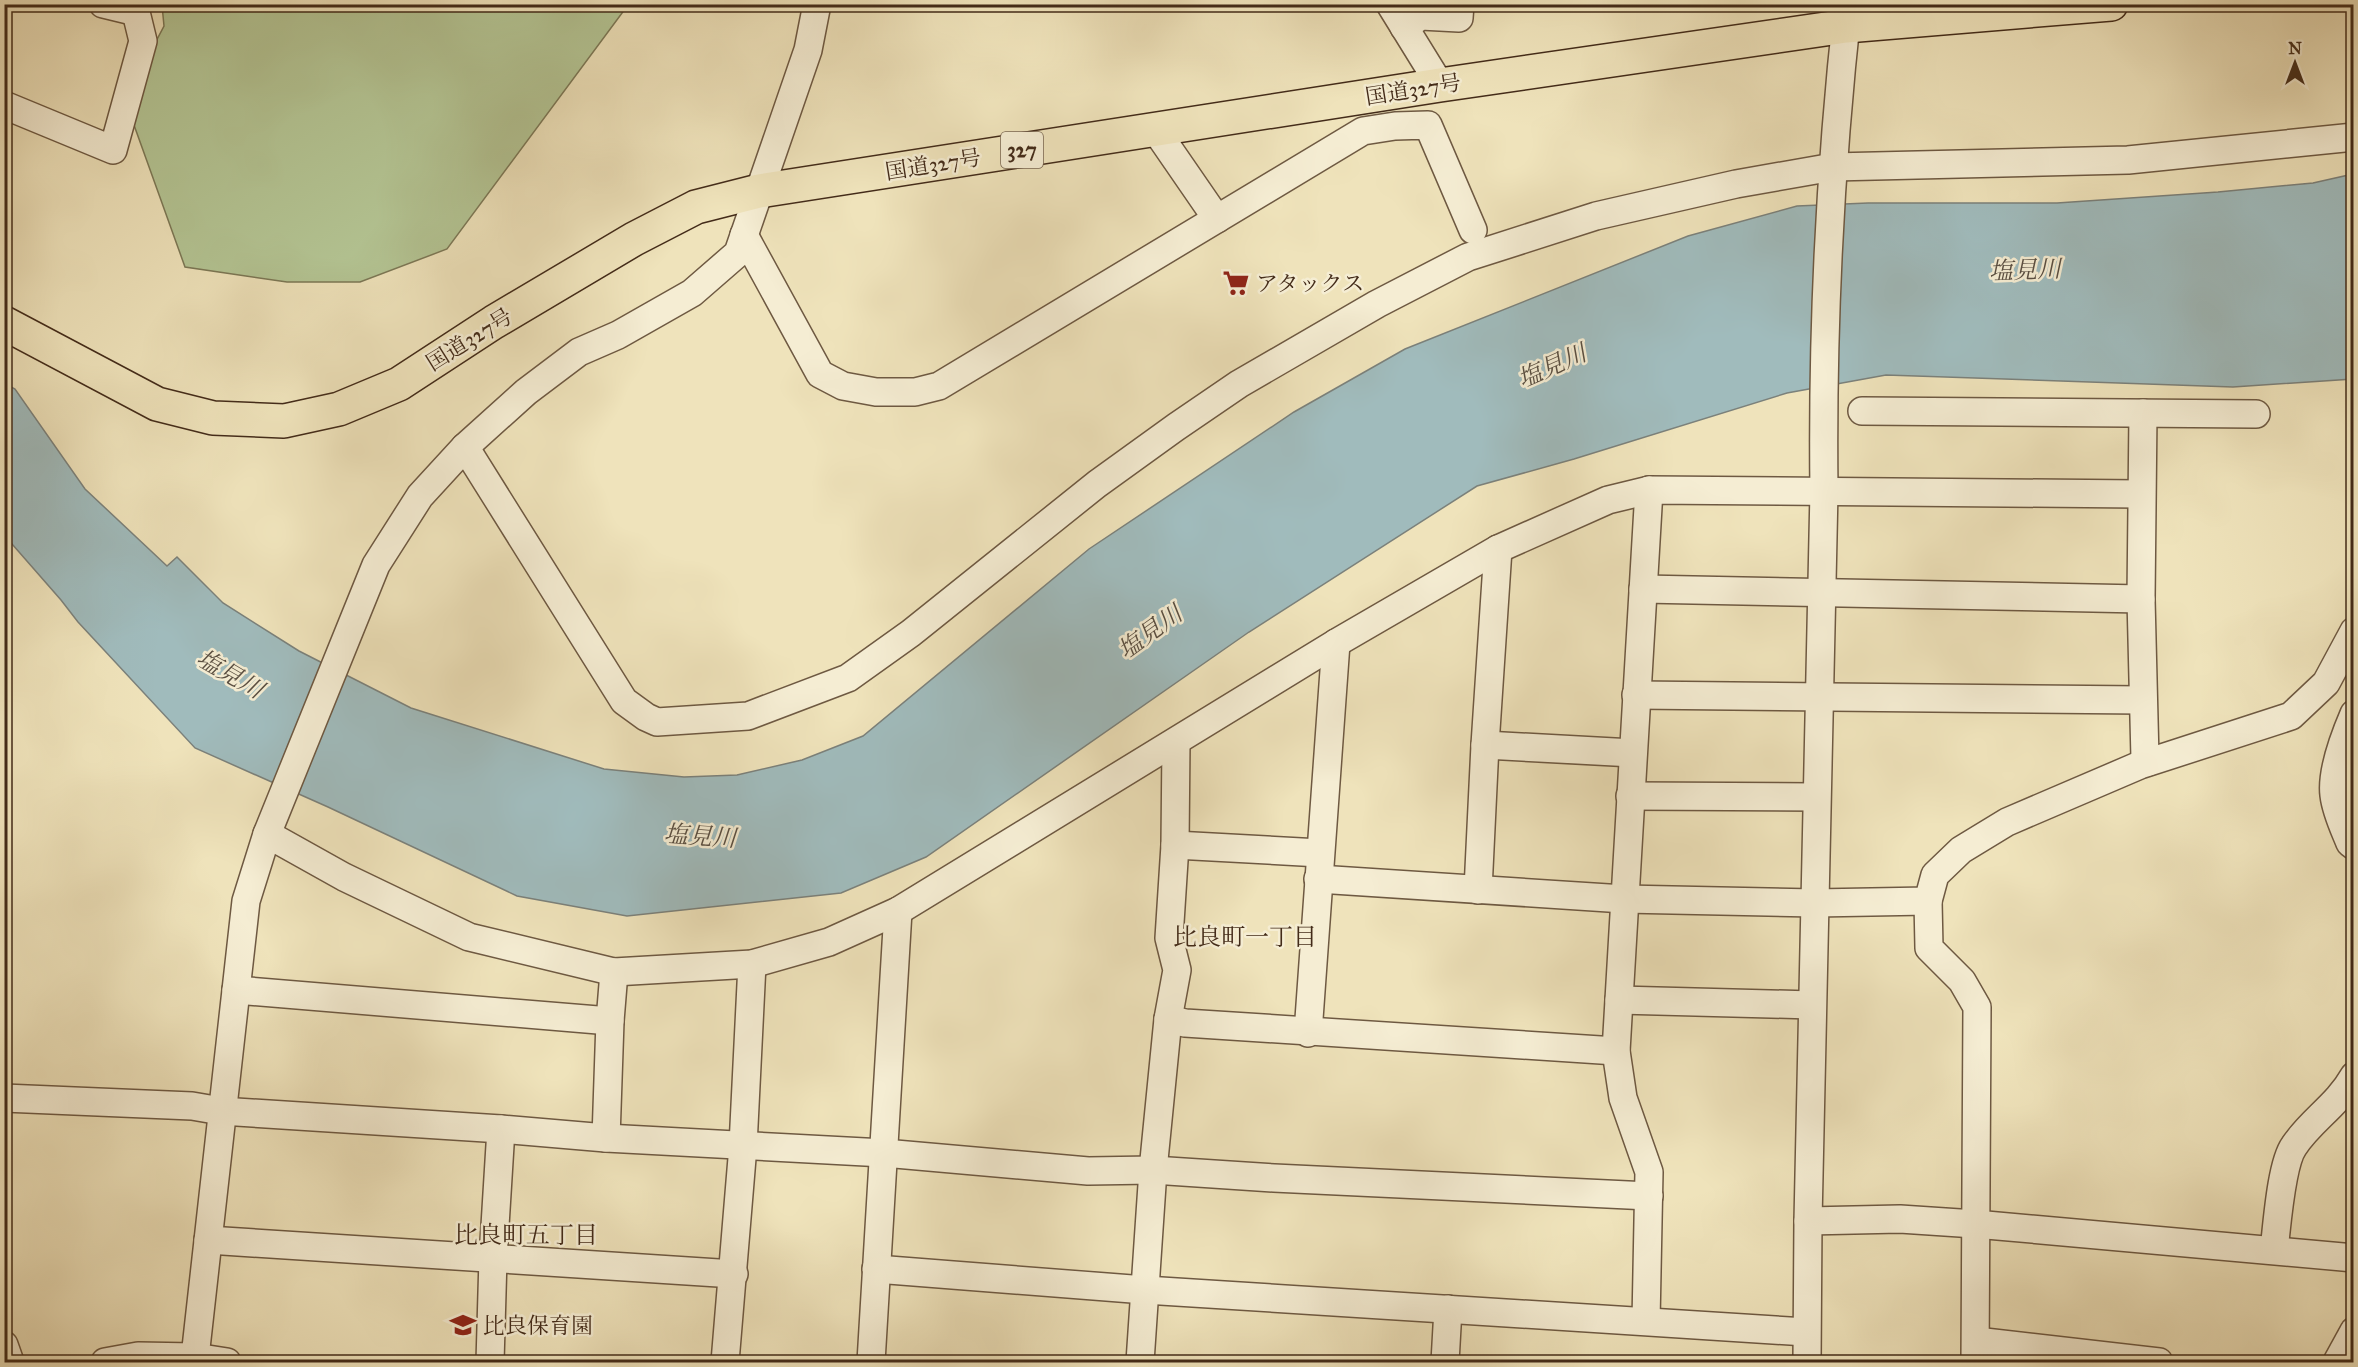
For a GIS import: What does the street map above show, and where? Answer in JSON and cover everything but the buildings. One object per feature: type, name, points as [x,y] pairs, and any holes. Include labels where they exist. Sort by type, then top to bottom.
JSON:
[{"type":"highway","name":"国道327号","points":[[4,323],[157,404],[213,418],[284,421],[339,409],[399,384],[494,322],[634,238],[696,207],[759,191],[1440,85],[1847,15],[2111,4]]},
{"type":"street","points":[[4,105],[112,150],[143,41],[135,8],[103,4]]},
{"type":"street","points":[[195,1357],[246,901],[267,834],[376,565],[420,496],[465,447],[526,392],[579,352],[618,335],[692,293],[738,253],[808,50],[817,4]]},
{"type":"street","points":[[1390,4],[1440,85]]},
{"type":"street","points":[[1404,27],[1421,16],[1459,18],[1460,4]]},
{"type":"street","points":[[1807,1362],[1816,797],[1824,491],[1823,410],[1832,175],[1847,15]]},
{"type":"street","points":[[744,235],[819,374],[843,387],[876,392],[915,392],[939,386],[1363,131],[1395,126],[1428,125],[1473,230]]},
{"type":"street","points":[[1155,129],[1217,219]]},
{"type":"street","points":[[465,447],[624,701],[657,722],[748,716],[848,678],[911,633],[1097,484],[1239,384],[1377,304],[1468,257],[1596,216],[1736,184],[1832,175],[2128,160],[2354,137]]},
{"type":"street","points":[[1862,411],[2256,414]]},
{"type":"street","points":[[2143,413],[2141,599],[2145,759],[2148,762]]},
{"type":"street","points":[[267,834],[344,877],[469,937],[614,972],[752,964],[828,942],[898,911],[1336,643],[1498,549],[1608,500],[1649,490],[2141,494]]},
{"type":"street","points":[[1646,1321],[1649,1172],[1623,1098],[1616,1052],[1649,490]]},
{"type":"street","points":[[1479,890],[1485,745],[1498,549]]},
{"type":"street","points":[[1643,589],[2141,599]]},
{"type":"street","points":[[2159,1362],[1975,1352],[1977,1007],[1962,981],[1929,948],[1928,901],[1935,875],[1960,850],[2007,822],[2148,762],[2291,716],[2326,683],[2354,631]]},
{"type":"street","points":[[1308,1033],[1336,643]]},
{"type":"street","points":[[1636,695],[2143,700]]},
{"type":"street","points":[[2354,714],[2337,767],[2334,793],[2339,817],[2350,843],[2354,846]]},
{"type":"street","points":[[1140,1362],[1153,1170],[1168,1019],[1177,970],[1169,938],[1175,845],[1176,742]]},
{"type":"street","points":[[1485,745],[1633,753]]},
{"type":"street","points":[[1630,796],[1816,797]]},
{"type":"street","points":[[1175,845],[1479,890],[1624,899],[1815,903],[1928,901]]},
{"type":"street","points":[[871,1362],[898,911]]},
{"type":"street","points":[[725,1362],[743,1146],[752,964]]},
{"type":"street","points":[[606,1138],[614,972]]},
{"type":"street","points":[[236,990],[610,1021]]},
{"type":"street","points":[[1619,1000],[1812,1005]]},
{"type":"street","points":[[1168,1019],[1185,1023],[1308,1033],[1616,1052]]},
{"type":"street","points":[[2274,1250],[2282,1186],[2292,1147],[2343,1094],[2354,1076]]},
{"type":"street","points":[[4,1098],[192,1106],[222,1111],[606,1138],[884,1153],[1088,1171],[1153,1170],[1649,1196]]},
{"type":"street","points":[[490,1362],[493,1258],[501,1129]]},
{"type":"street","points":[[1808,1221],[1900,1219],[1976,1224],[2354,1258]]},
{"type":"street","points":[[208,1240],[734,1274]]},
{"type":"street","points":[[876,1269],[1145,1290],[1806,1332]]},
{"type":"street","points":[[1445,1362],[1448,1309]]},
{"type":"street","points":[[2337,1362],[2354,1331]]},
{"type":"street","points":[[4,1345],[10,1362]]},
{"type":"street","points":[[105,1362],[138,1356],[195,1357],[227,1362]]},
{"type":"green space","points":[[162,5],[628,5],[447,249],[360,282],[287,282],[185,267],[125,100],[164,26]]},
{"type":"water","name":"塩見川","points":[[2353,174],[2353,379],[2233,387],[1886,375],[1787,393],[1574,459],[1477,486],[1249,632],[926,857],[841,893],[627,916],[517,896],[328,807],[195,748],[78,622],[5,536],[4,383],[15,389],[85,489],[167,566],[177,557],[223,603],[299,651],[411,708],[604,769],[684,777],[737,775],[802,760],[863,736],[1089,549],[1294,412],[1405,349],[1688,236],[1797,206],[1868,203],[2057,203],[2313,183]]},
{"type":"place","name":"アタックス","points":[[1236,283]]},
{"type":"place","name":"比良保育園","points":[[463,1325]]},
{"type":"district","name":"比良町一丁目","points":[[1245,937]]},
{"type":"district","name":"比良町五丁目","points":[[526,1235]]}]
